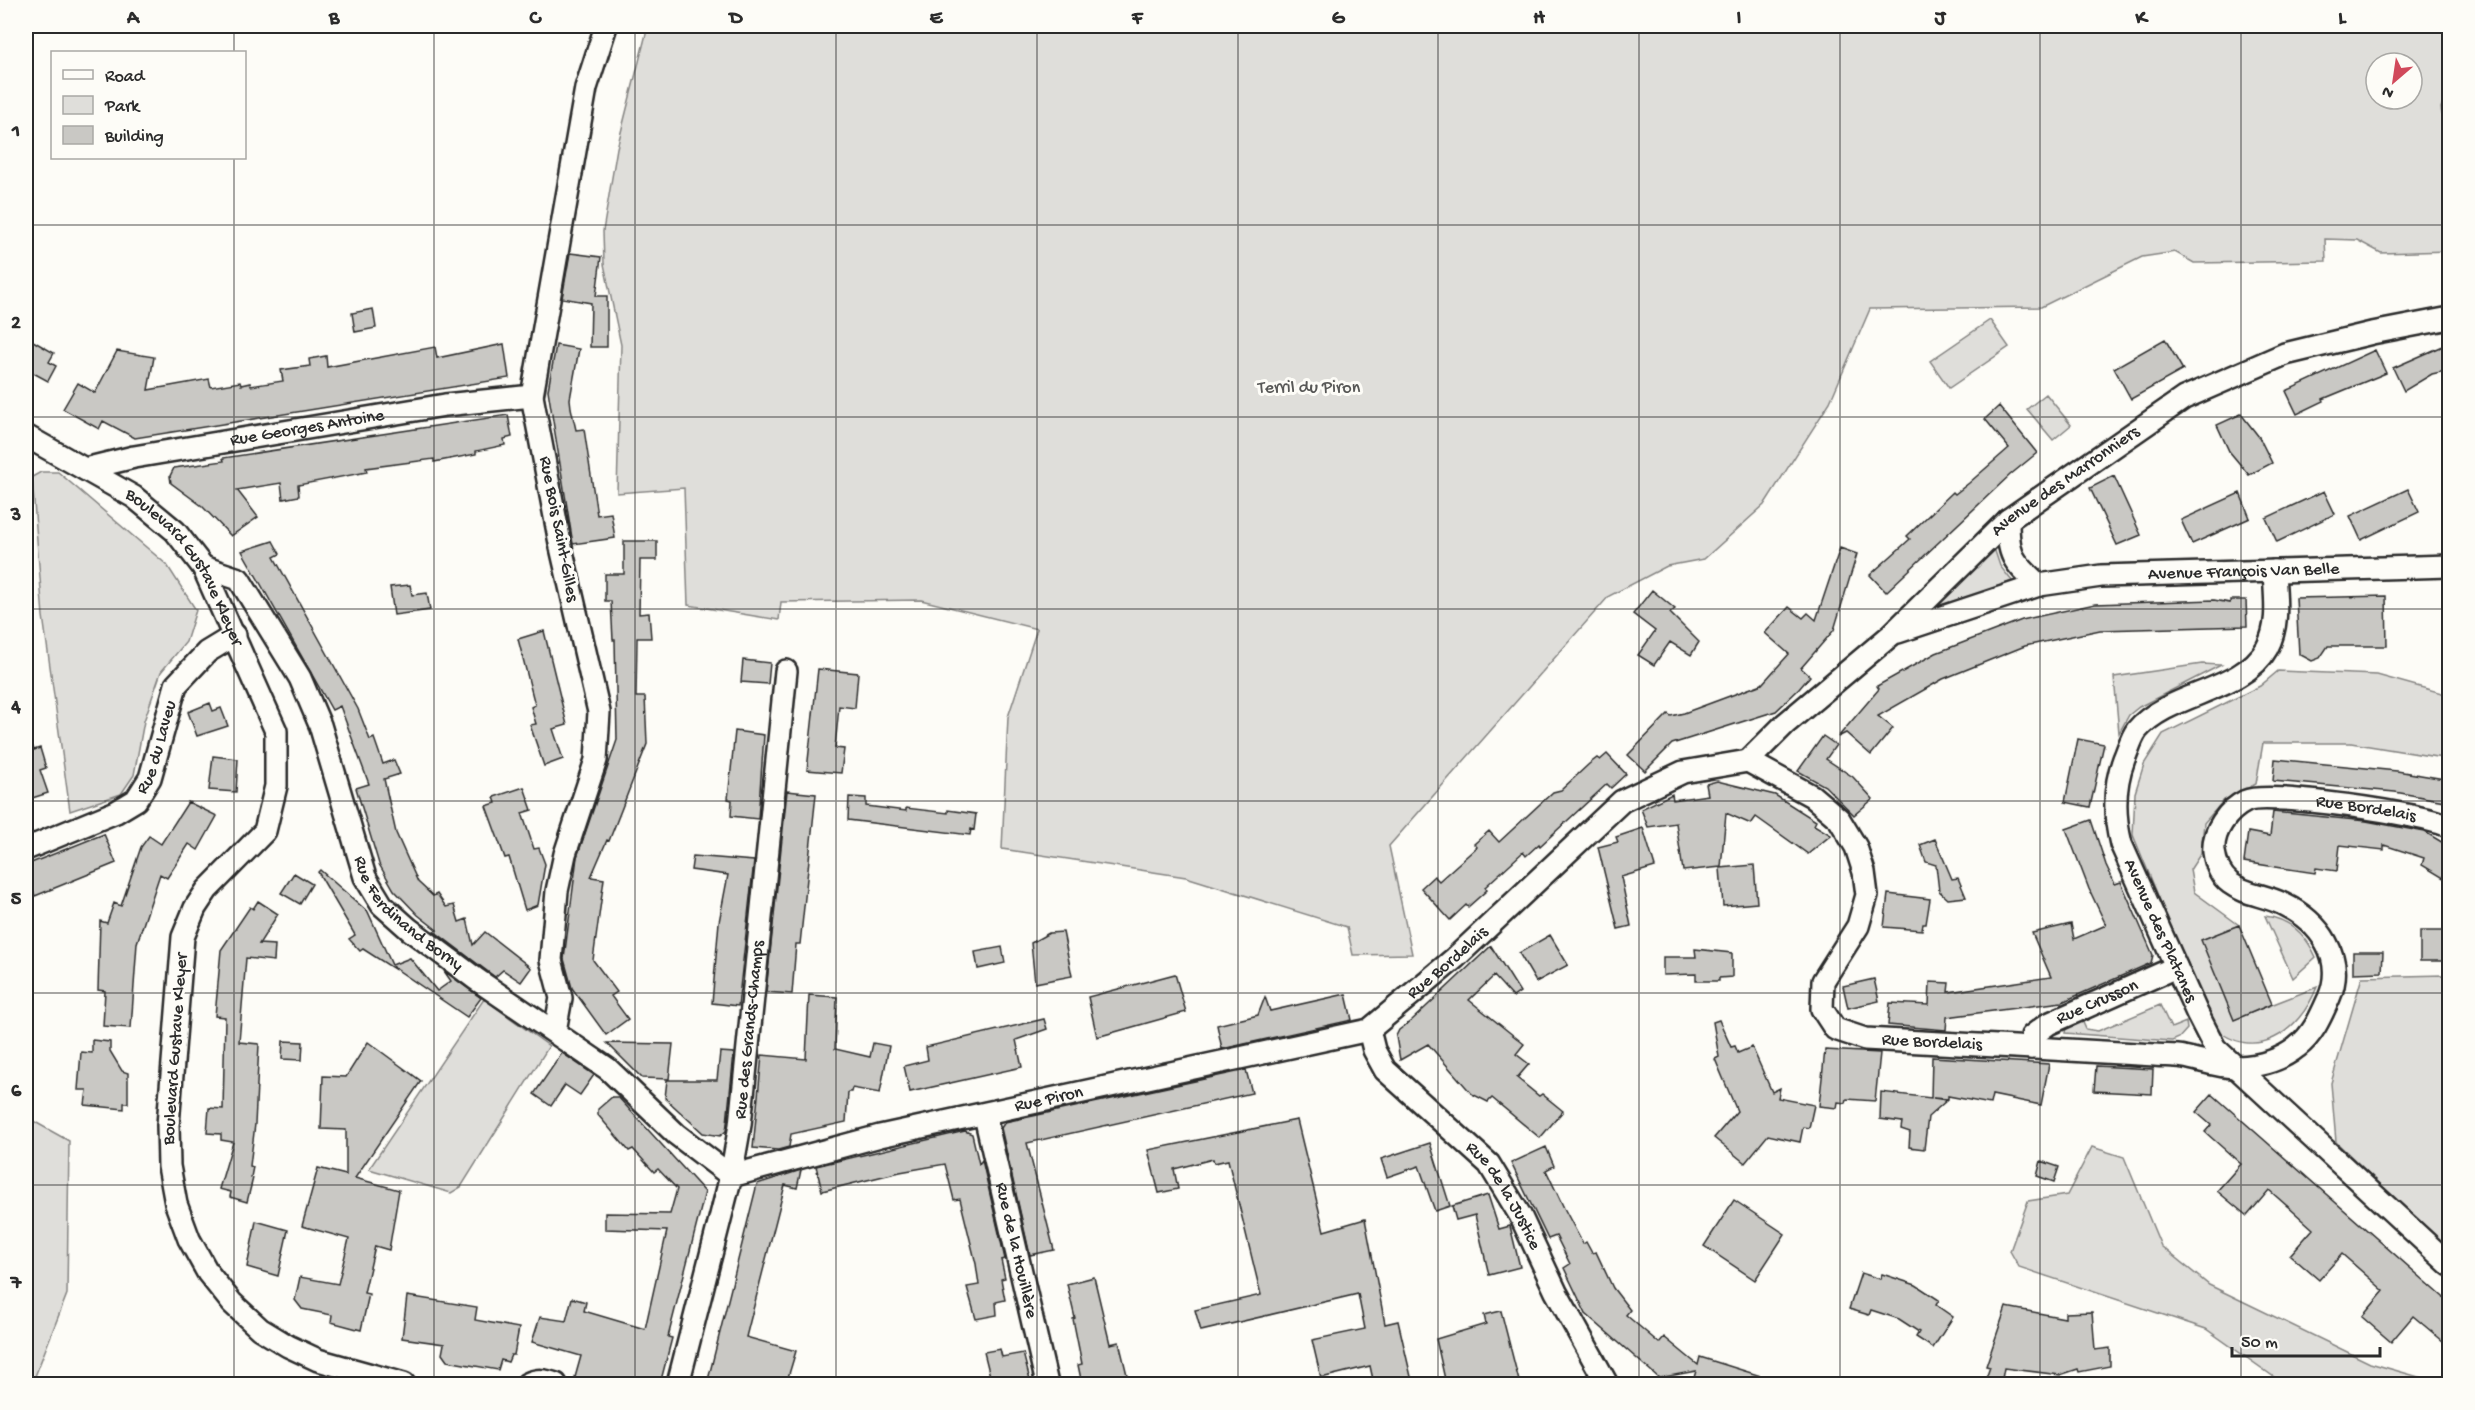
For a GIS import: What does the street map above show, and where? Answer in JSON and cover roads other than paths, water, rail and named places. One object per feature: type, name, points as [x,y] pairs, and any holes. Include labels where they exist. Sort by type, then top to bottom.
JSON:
[{"type":"street","name":"Rue Bois Saint-Gilles","points":[[555,1031],[561,998],[551,960],[557,891],[565,854],[596,760],[599,712],[560,543],[532,396],[586,88],[606,26]]},
{"type":"street","name":"Avenue des Marronniers","points":[[1748,761],[1785,724],[1891,635],[2008,520],[2184,398],[2284,354],[2372,333],[2450,318]]},
{"type":"street","name":"Rue Georges Antoine","points":[[85,469],[134,457],[445,405],[532,396]]},
{"type":"street","name":"Boulevard Gustave Kleyer","points":[[26,436],[134,497],[174,531],[203,567],[276,731],[276,786],[265,831],[207,890],[195,908],[183,937],[168,1125],[169,1166],[176,1204],[189,1239],[208,1273],[232,1303],[260,1329],[318,1360],[404,1384]]},
{"type":"street","points":[[2008,520],[2008,548],[2019,567],[2039,585]]},
{"type":"street","name":"Avenue François Van Belle","points":[[1891,635],[2039,585],[2102,576],[2450,566]]},
{"type":"street","name":"Rue Ferdinand Borny","points":[[203,567],[239,579],[300,678],[320,724],[365,878],[382,905],[409,929],[476,979],[608,1069],[676,1134],[731,1176]]},
{"type":"street","name":"Avenue des Platanes","points":[[2274,572],[2276,621],[2267,649],[2247,670],[2154,715],[2136,731],[2119,773],[2114,816],[2121,844],[2176,968],[2215,1048],[2450,1265]]},
{"type":"street","name":"Rue du Laveu","points":[[26,849],[116,812],[136,800],[150,778],[176,685],[207,652],[235,635]]},
{"type":"street","name":"Rue des Grands-Champs","points":[[678,1384],[731,1176],[740,1125],[786,671]]},
{"type":"street","name":"Rue Bordelais","points":[[1369,1030],[1455,958],[1622,801],[1683,772],[1748,761],[1812,796],[1839,819],[1856,848],[1864,872],[1867,895],[1858,926],[1823,981],[1822,1010],[1835,1029],[1865,1039],[2182,1057],[2234,1067],[2266,1064],[2297,1047],[2318,1024],[2334,986],[2334,952],[2311,921],[2282,903],[2241,891],[2223,877],[2214,852],[2216,833],[2228,814],[2248,800],[2274,798],[2438,820],[2450,827]]},
{"type":"street","name":"Rue Crusson","points":[[2031,1048],[2032,1036],[2048,1024],[2176,968]]},
{"type":"street","name":"Rue Piron","points":[[731,1176],[880,1136],[985,1116],[1369,1030]]},
{"type":"street","name":"Rue de la Justice","points":[[1369,1030],[1374,1050],[1385,1070],[1489,1164],[1520,1215],[1561,1301],[1607,1384]]},
{"type":"street","name":"Rue de la Houillère","points":[[985,1116],[1047,1384]]},
{"type":"street","points":[[527,1384],[545,1380],[556,1384]]},
{"type":"park label","name":"Terril du Piron","points":[[1309,388]]}]
